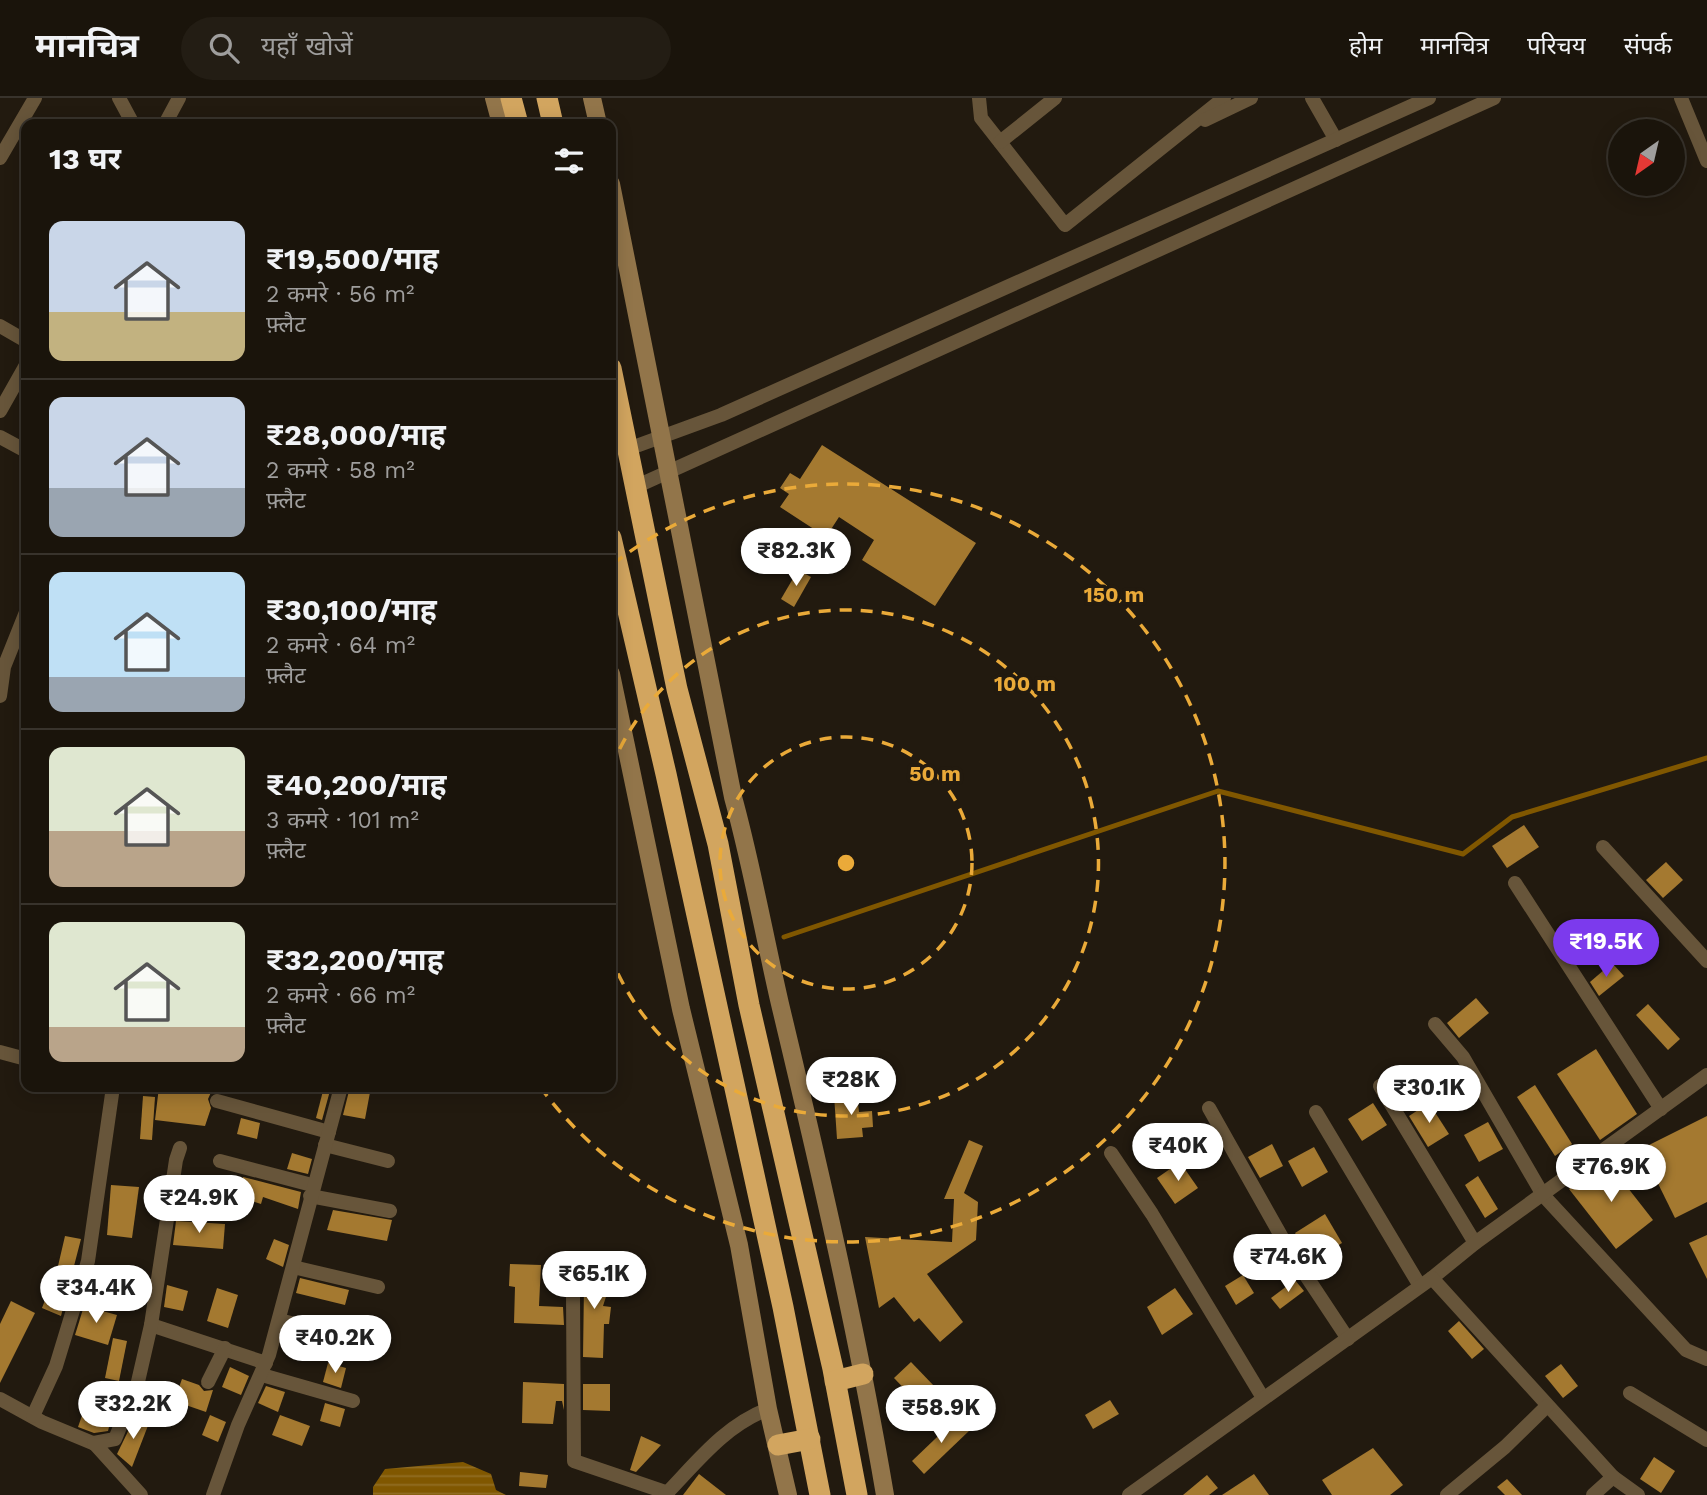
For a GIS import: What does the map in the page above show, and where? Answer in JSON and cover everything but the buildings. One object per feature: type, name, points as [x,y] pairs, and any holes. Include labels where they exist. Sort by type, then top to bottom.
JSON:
[{"type":"highway","points":[[512,98],[517,119]]},
{"type":"highway","points":[[547,98],[552,119]]},
{"type":"highway","points":[[616,392],[677,688],[718,844],[749,1005],[835,1381],[857,1495]]},
{"type":"highway","points":[[616,559],[666,774],[810,1439],[819,1493]]},
{"type":"highway","points":[[835,1381],[863,1374]]},
{"type":"highway","points":[[778,1445],[810,1439]]},
{"type":"street","points":[[23,119],[35,98]]},
{"type":"street","points":[[119,98],[130,119]]},
{"type":"street","points":[[168,119],[179,98]]},
{"type":"street","points":[[494,98],[500,119]]},
{"type":"street","points":[[592,98],[597,119]]},
{"type":"street","points":[[979,98],[981,118],[1065,225],[1224,98]]},
{"type":"street","points":[[1000,142],[1055,98]]},
{"type":"street","points":[[1184,130],[1251,98]]},
{"type":"street","points":[[1312,98],[1336,140]]},
{"type":"street","points":[[628,449],[721,415],[1429,98]]},
{"type":"street","points":[[635,487],[1494,98]]},
{"type":"street","points":[[1681,98],[1707,161]]},
{"type":"street","points":[[0,158],[21,122]]},
{"type":"street","points":[[616,210],[733,797],[752,866],[863,1374],[884,1495]]},
{"type":"street","points":[[0,326],[21,338]]},
{"type":"street","points":[[0,411],[21,374]]},
{"type":"street","points":[[0,437],[21,449]]},
{"type":"street","points":[[0,696],[4,667],[21,624]]},
{"type":"street","points":[[0,630],[15,638]]},
{"type":"street","points":[[616,698],[687,1033],[738,1245],[768,1409],[788,1495]]},
{"type":"street","points":[[1603,848],[1707,961]]},
{"type":"street","points":[[1515,883],[1661,1110]]},
{"type":"street","points":[[1435,1024],[1462,1056],[1543,1195],[1686,1350],[1707,1359]]},
{"type":"street","points":[[0,1052],[21,1058]]},
{"type":"street","points":[[1129,1495],[1145,1490],[1263,1398],[1426,1282],[1475,1242],[1661,1110],[1705,1082]]},
{"type":"street","points":[[1380,1086],[1475,1242]]},
{"type":"street","points":[[33,1416],[56,1366],[88,1261],[112,1092]]},
{"type":"street","points":[[213,1495],[238,1425],[264,1369],[340,1092]]},
{"type":"street","points":[[218,1101],[388,1161]]},
{"type":"street","points":[[1209,1108],[1289,1250],[1348,1339]]},
{"type":"street","points":[[1316,1112],[1426,1282],[1613,1477],[1639,1495]]},
{"type":"street","points":[[95,1444],[115,1438],[137,1386],[151,1325],[180,1148]]},
{"type":"street","points":[[1111,1153],[1152,1214],[1263,1398]]},
{"type":"street","points":[[220,1161],[311,1190],[390,1211]]},
{"type":"street","points":[[293,1267],[378,1287]]},
{"type":"street","points":[[573,1293],[574,1461],[666,1494],[711,1445],[746,1418],[768,1409]]},
{"type":"street","points":[[279,1320],[370,1343]]},
{"type":"street","points":[[151,1325],[225,1348],[264,1369],[353,1401]]},
{"type":"street","points":[[208,1382],[225,1348]]},
{"type":"street","points":[[1630,1393],[1707,1440]]},
{"type":"street","points":[[0,1399],[95,1444],[141,1495]]},
{"type":"street","points":[[1447,1495],[1505,1447],[1547,1406]]},
{"type":"street","points":[[1593,1495],[1613,1477]]},
{"type":"shaded area","points":[[463,1462],[491,1474],[496,1490],[506,1495],[373,1495],[373,1487],[385,1469]]},
{"type":"waterway","points":[[784,937],[1218,791],[1463,854],[1512,817],[1707,758]]}]
